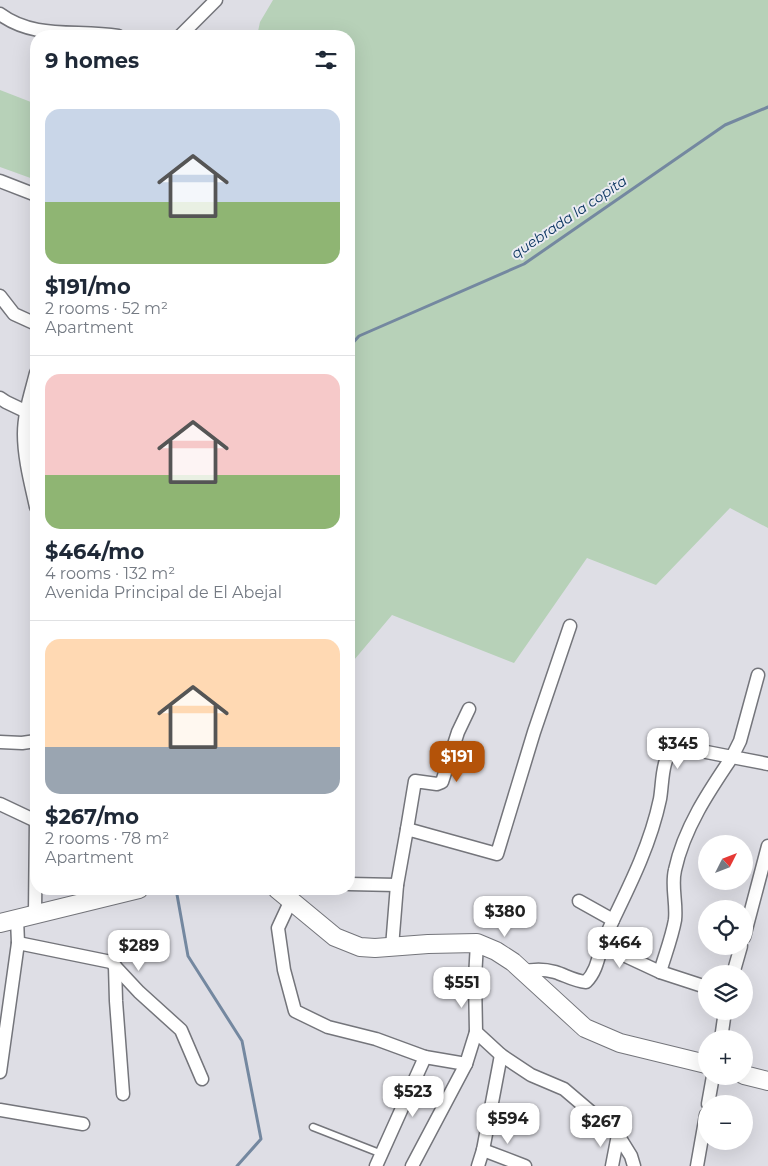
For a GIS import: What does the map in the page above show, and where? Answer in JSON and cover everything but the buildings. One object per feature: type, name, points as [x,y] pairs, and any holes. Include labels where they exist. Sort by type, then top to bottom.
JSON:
[{"type":"main road","points":[[9,921],[113,895]]},
{"type":"main road","points":[[285,895],[335,937],[360,947],[392,948],[428,944],[477,943],[496,951],[513,962],[584,1028],[620,1043],[698,1062]]},
{"type":"main road","points":[[753,1077],[768,1081]]},
{"type":"street","points":[[186,30],[216,0]]},
{"type":"street","points":[[0,14],[11,22],[33,30]]},
{"type":"street","points":[[0,181],[30,193]]},
{"type":"street","points":[[0,296],[14,314],[30,321]]},
{"type":"street","points":[[0,398],[27,412]]},
{"type":"street","points":[[30,399],[24,434],[30,478]]},
{"type":"street","points":[[407,829],[497,854],[534,732],[570,626]]},
{"type":"street","points":[[660,972],[674,921],[675,870],[688,831],[740,741],[758,675]]},
{"type":"street","points":[[392,948],[397,885],[415,781],[437,784],[442,782],[458,732],[469,709]]},
{"type":"street","points":[[0,742],[30,742]]},
{"type":"street","points":[[522,972],[534,969],[554,972],[586,982],[591,976],[597,965],[602,945],[641,862],[652,831],[660,797],[662,776],[668,755],[673,748],[684,746],[768,764]]},
{"type":"street","points":[[0,804],[30,817]]},
{"type":"street","points":[[753,903],[768,846]]},
{"type":"street","points":[[355,884],[397,885]]},
{"type":"street","points":[[35,895],[35,913]]},
{"type":"street","points":[[291,900],[278,928],[284,970],[295,1011],[328,1028],[376,1039],[425,1058],[466,1064]]},
{"type":"street","points":[[579,901],[613,920]]},
{"type":"street","points":[[0,1065],[8,1027],[18,943],[9,921]]},
{"type":"street","points":[[18,943],[111,962],[139,992],[181,1030],[202,1079]]},
{"type":"street","points":[[412,1166],[466,1064],[476,1032],[475,978],[477,943]]},
{"type":"street","points":[[602,945],[660,972],[698,984]]},
{"type":"street","points":[[115,966],[123,1094]]},
{"type":"street","points":[[476,1032],[500,1055],[531,1075],[564,1088],[618,1135],[634,1166]]},
{"type":"street","points":[[478,1166],[483,1150],[500,1055]]},
{"type":"street","points":[[376,1166],[425,1058]]},
{"type":"street","points":[[0,1110],[83,1124]]},
{"type":"street","points":[[612,1166],[618,1135]]},
{"type":"street","points":[[483,1150],[525,1166]]},
{"type":"street","points":[[697,1166],[700,1150]]},
{"type":"lane","points":[[313,1127],[382,1154]]},
{"type":"green space","points":[[273,0],[768,0],[768,528],[730,508],[656,585],[587,558],[514,663],[392,615],[355,659],[355,30],[258,30],[260,22]]},
{"type":"green space","points":[[0,90],[30,102],[30,178],[0,167]]},
{"type":"waterway","name":"quebrada la copita","points":[[355,340],[359,336],[524,264],[725,125],[768,107]]},
{"type":"waterway","name":"quebrada la copita","points":[[177,895],[188,956],[242,1041],[261,1139],[237,1166]]}]
